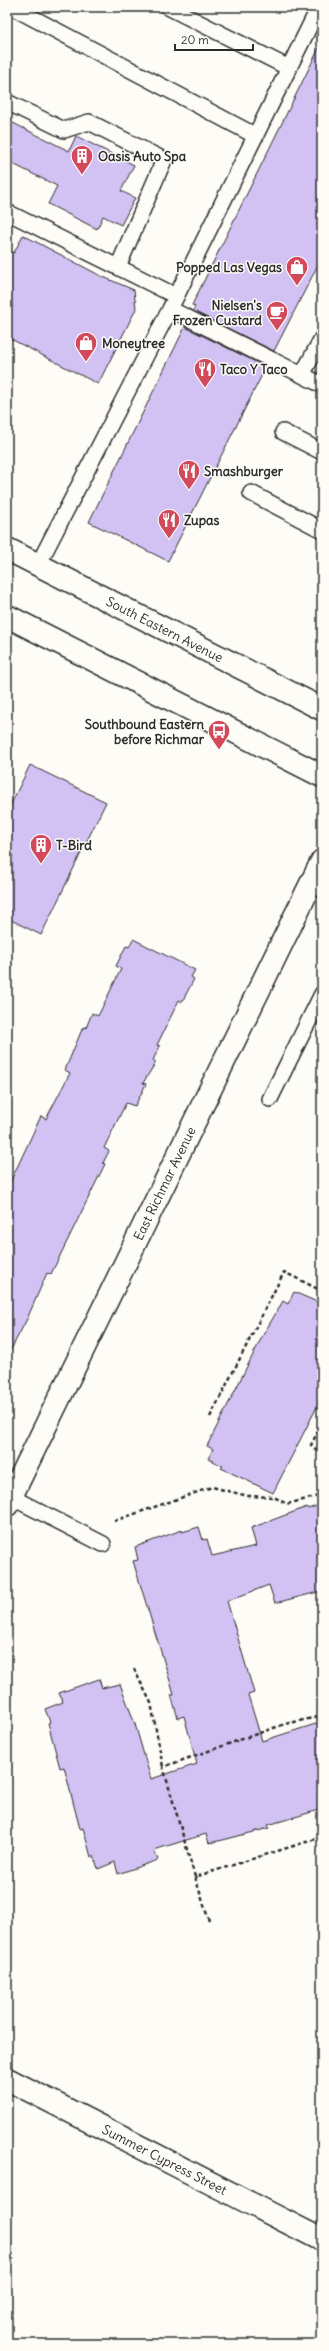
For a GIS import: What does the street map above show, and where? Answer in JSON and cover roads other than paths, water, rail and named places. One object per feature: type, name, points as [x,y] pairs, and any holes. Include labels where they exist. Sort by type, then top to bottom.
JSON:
[{"type":"street","name":"South Eastern Avenue","points":[[7,549],[322,709]]},
{"type":"street","points":[[8,619],[322,776]]},
{"type":"street","name":"East Richmar Avenue","points":[[9,1501],[322,861]]},
{"type":"street","name":"Summer Cypress Street","points":[[7,2079],[322,2240]]},
{"type":"lane","points":[[12,7],[256,136]]},
{"type":"lane","points":[[168,7],[289,68]]},
{"type":"lane","points":[[38,565],[173,303],[320,7]]},
{"type":"lane","points":[[7,102],[64,130],[89,122],[164,160],[118,268]]},
{"type":"lane","points":[[7,212],[118,268],[173,303],[322,385]]},
{"type":"lane","points":[[302,375],[322,338]]},
{"type":"lane","points":[[283,432],[322,452]]},
{"type":"lane","points":[[251,493],[322,530]]},
{"type":"lane","points":[[270,1099],[322,994]]},
{"type":"lane","points":[[9,1501],[103,1544]]},
{"type":"place","name":"Oasis Auto Spa","points":[[82,176]]},
{"type":"place","name":"Popped Las Vegas","points":[[297,286]]},
{"type":"place","name":"Nielsen's Frozen Custard","points":[[277,332]]},
{"type":"place","name":"Moneytree","points":[[86,362]]},
{"type":"place","name":"Taco Y Taco","points":[[205,388]]},
{"type":"place","name":"Smashburger","points":[[189,490]]},
{"type":"place","name":"Zupas","points":[[169,540]]},
{"type":"place","name":"Southbound Eastern before Richmar","points":[[219,750]]},
{"type":"place","name":"T-Bird","points":[[41,864]]}]
